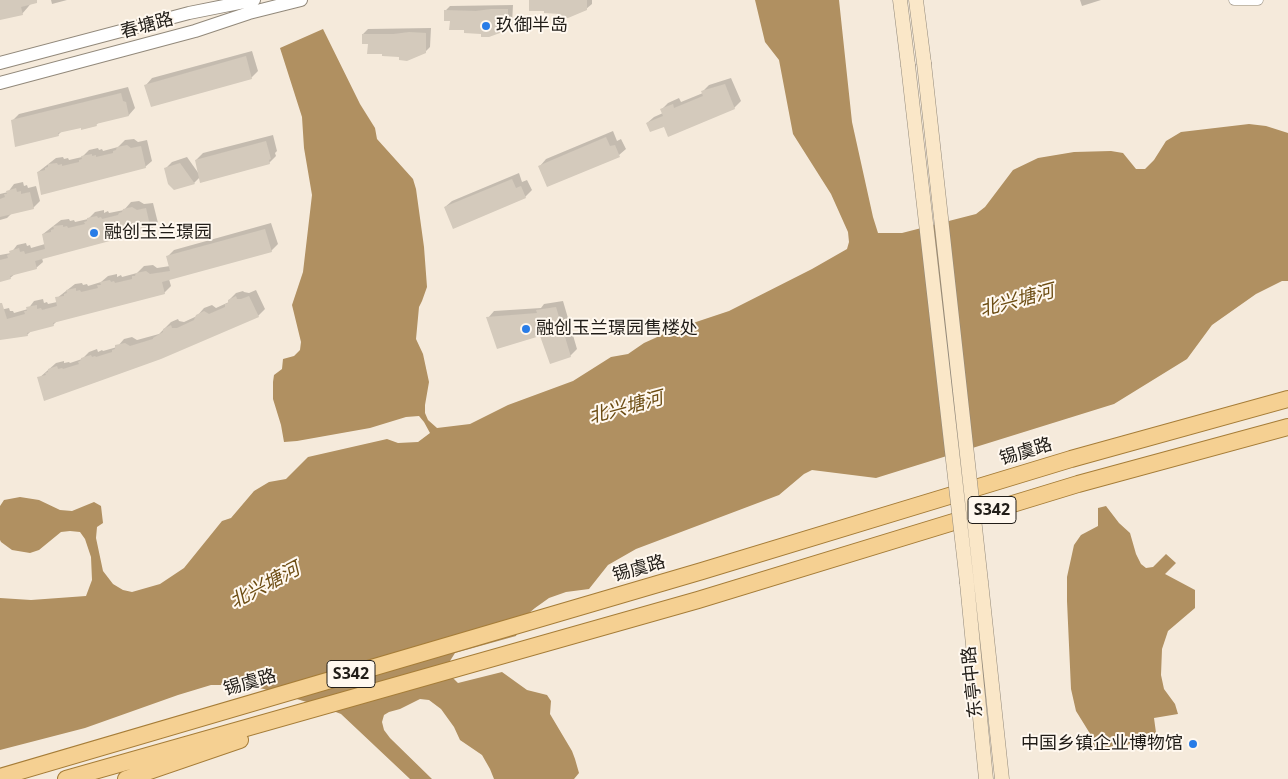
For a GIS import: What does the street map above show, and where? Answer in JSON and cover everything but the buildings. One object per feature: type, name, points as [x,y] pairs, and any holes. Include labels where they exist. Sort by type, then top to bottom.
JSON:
[{"type":"main road","name":"东亭中路","points":[[900,0],[967,583],[986,779]]},
{"type":"main road","name":"东亭中路","points":[[916,0],[1002,779]]},
{"type":"main road","name":"锡虞路","points":[[0,777],[702,571],[1071,459],[1288,399]]},
{"type":"main road","name":"S342","points":[[66,779],[698,600],[1078,484],[1288,427]]},
{"type":"main road","points":[[126,779],[257,734],[362,695]]},
{"type":"street","name":"春塘路","points":[[0,63],[189,13],[301,0]]},
{"type":"street","points":[[1234,0],[1258,0]]},
{"type":"street","name":"春塘路","points":[[0,83],[195,31],[250,5]]},
{"type":"water","name":"北兴塘河","points":[[755,0],[839,0],[852,122],[878,233],[902,233],[976,214],[985,207],[1013,170],[1038,158],[1074,152],[1111,151],[1123,153],[1136,169],[1145,169],[1154,160],[1166,141],[1181,132],[1249,124],[1266,126],[1288,133],[1288,281],[1282,281],[1256,294],[1212,325],[1187,359],[1114,404],[876,478],[812,470],[804,474],[779,495],[636,549],[608,565],[589,589],[566,592],[549,598],[535,608],[523,618],[516,636],[455,653],[450,661],[450,668],[452,677],[458,683],[502,672],[527,690],[547,695],[551,701],[550,714],[575,759],[579,773],[574,779],[494,779],[482,755],[460,740],[454,727],[441,709],[429,700],[420,699],[384,715],[382,722],[384,730],[390,738],[432,779],[410,779],[341,714],[264,689],[237,685],[211,685],[85,728],[0,750],[0,598],[31,600],[86,596],[92,580],[91,557],[85,539],[80,532],[61,532],[39,550],[30,553],[12,550],[1,542],[0,506],[4,500],[20,497],[39,500],[60,510],[72,511],[94,502],[101,506],[103,523],[97,527],[96,538],[103,571],[113,584],[123,590],[132,592],[160,584],[184,568],[222,521],[231,518],[254,491],[269,482],[286,479],[308,457],[387,439],[398,443],[418,442],[430,433],[419,416],[406,417],[370,428],[284,442],[273,399],[273,382],[274,375],[282,369],[283,359],[294,356],[300,350],[301,342],[292,305],[303,272],[312,195],[304,148],[302,117],[280,48],[323,29],[360,104],[375,128],[377,139],[413,179],[424,247],[427,287],[419,307],[416,339],[423,354],[429,382],[425,413],[428,420],[437,428],[470,424],[508,405],[573,381],[611,357],[628,354],[644,343],[675,329],[729,311],[847,249],[849,242],[848,232],[831,194],[793,134],[779,60],[765,42]]},
{"type":"water","points":[[1106,506],[1119,523],[1130,533],[1141,564],[1146,568],[1153,567],[1166,554],[1176,563],[1165,574],[1195,590],[1195,608],[1168,631],[1162,649],[1161,675],[1164,689],[1175,704],[1178,714],[1154,718],[1157,740],[1092,750],[1089,732],[1076,711],[1071,689],[1067,577],[1074,545],[1081,535],[1098,526],[1098,508]]},
{"type":"place","name":"玖御半岛","points":[[486,26]]},
{"type":"place","name":"融创玉兰璟园","points":[[94,233]]},
{"type":"place","name":"融创玉兰璟园售楼处","points":[[526,329]]},
{"type":"place","name":"中国乡镇企业博物馆","points":[[1193,744]]}]
